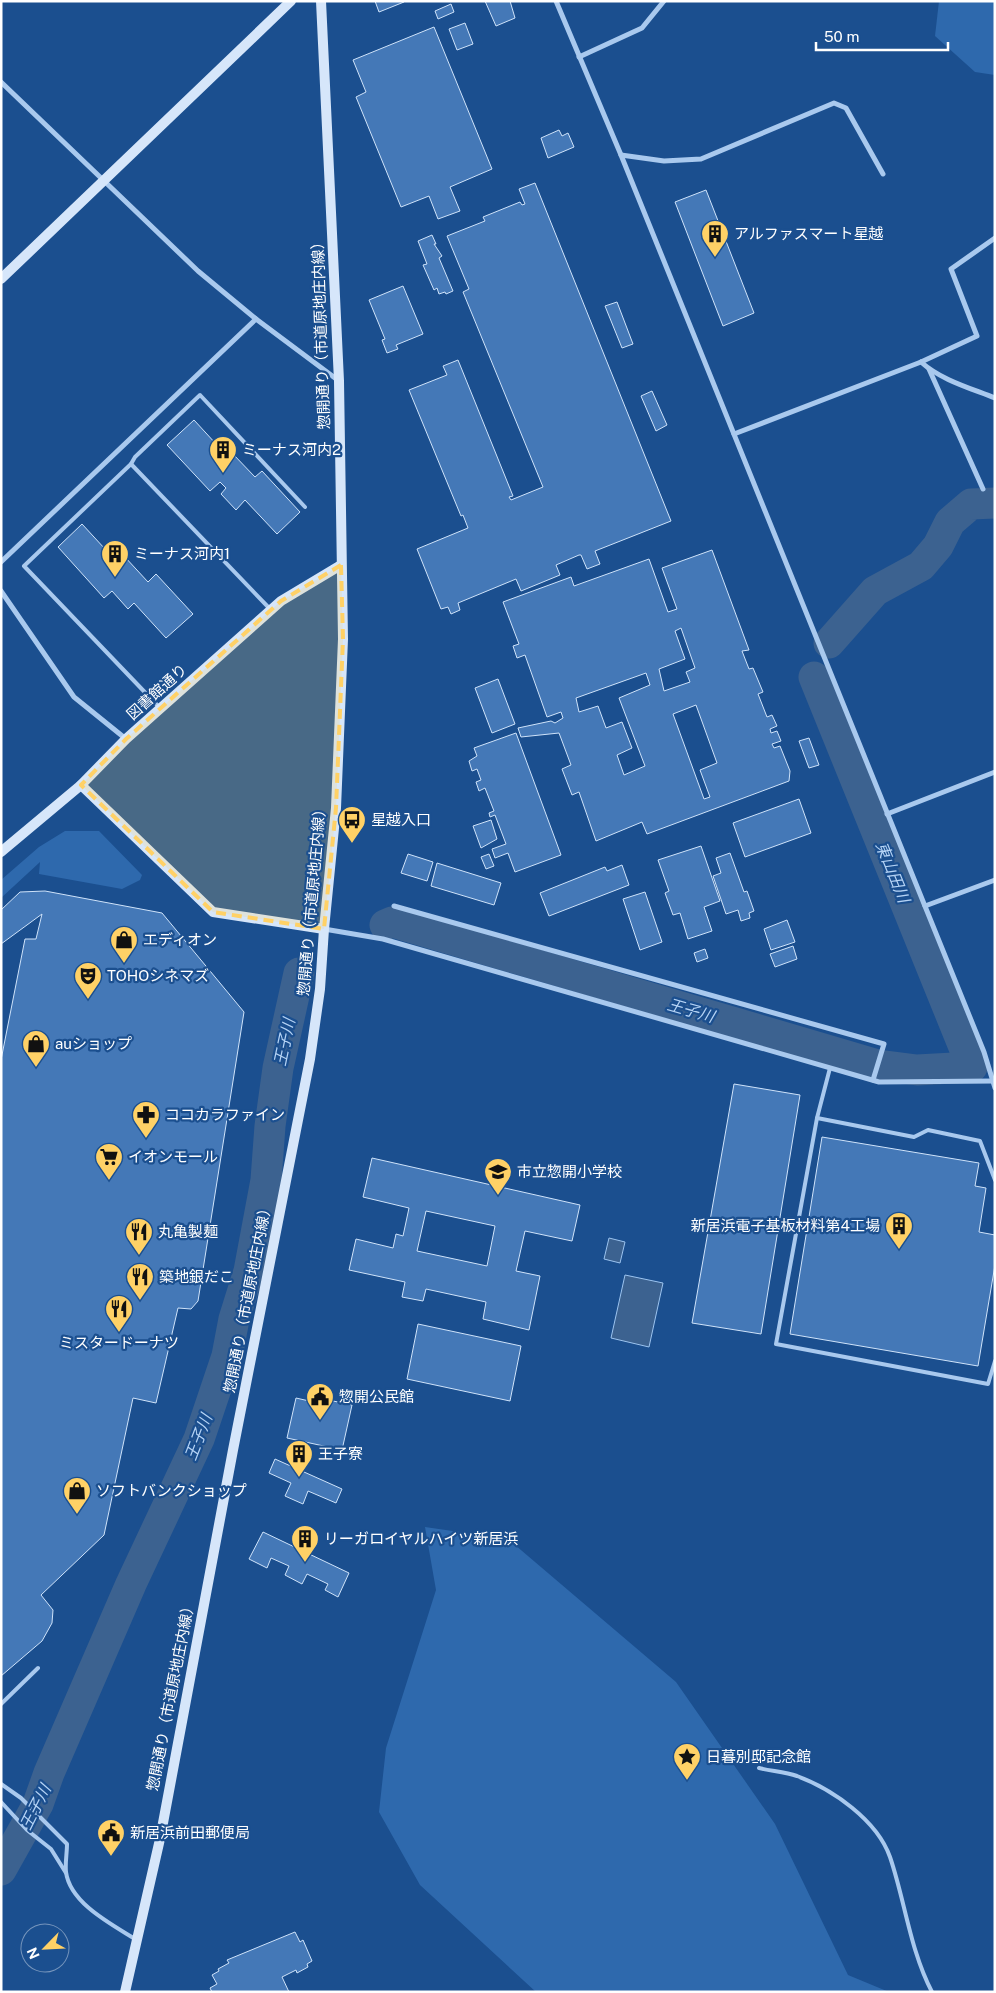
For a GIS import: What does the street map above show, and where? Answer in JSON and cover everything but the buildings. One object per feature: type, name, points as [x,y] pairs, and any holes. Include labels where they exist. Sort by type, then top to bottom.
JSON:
[{"type":"street","points":[[1,279],[291,1]]},
{"type":"street","name":"惣開通り（市道原地庄内線）","points":[[125,1992],[160,1839],[234,1440],[310,1059],[320,989],[336,808],[343,639],[339,381],[321,1]]},
{"type":"street","points":[[556,1],[621,155],[984,1052],[995,1088]]},
{"type":"street","points":[[579,57],[642,28],[664,1]]},
{"type":"street","points":[[1,82],[198,271],[256,319],[339,381]]},
{"type":"street","points":[[621,155],[664,162],[701,159],[834,103],[846,108],[883,174]]},
{"type":"street","points":[[734,434],[921,362],[977,336],[951,269],[995,238]]},
{"type":"street","points":[[1,562],[256,319]]},
{"type":"street","points":[[921,362],[929,369],[995,398]]},
{"type":"street","points":[[929,369],[983,489]]},
{"type":"street","name":"図書館通り","points":[[1,852],[81,785],[126,739],[281,601],[341,565]]},
{"type":"street","points":[[1,591],[74,697],[126,739]]},
{"type":"street","points":[[887,814],[995,772]]},
{"type":"street","points":[[81,785],[213,912],[383,939],[874,1079],[994,1081]]},
{"type":"street","points":[[925,906],[995,880]]},
{"type":"street","points":[[394,906],[884,1044],[874,1079]]},
{"type":"lane","points":[[160,709],[24,566],[200,395],[305,508]]},
{"type":"lane","points":[[131,464],[271,610]]},
{"type":"lane","points":[[830,1068],[817,1118],[776,1344],[988,1384],[995,1361]]},
{"type":"lane","points":[[817,1118],[914,1137],[928,1130],[980,1141],[995,1180]]},
{"type":"lane","points":[[1,1704],[38,1668]]},
{"type":"lane","points":[[759,1768],[796,1776],[819,1787],[857,1813],[881,1838],[889,1855],[917,1953],[932,1992]]},
{"type":"lane","points":[[1,1784],[21,1798],[67,1844],[66,1873]]},
{"type":"lane","points":[[1,1802],[8,1811],[51,1850],[66,1873],[78,1898],[100,1918],[137,1940]]},
{"type":"highlighted area","points":[[341,565],[343,639],[336,808],[324,929],[213,912],[81,785],[126,739],[281,601]]},
{"type":"shaded area","points":[[939,1],[995,1],[995,75],[975,72],[935,36]]},
{"type":"shaded area","points":[[65,831],[99,831],[142,875],[140,880],[122,889],[39,874],[40,862],[1,898],[1,880],[39,847]]},
{"type":"shaded area","points":[[609,1238],[625,1242],[620,1263],[604,1259]]},
{"type":"shaded area","points":[[625,1275],[663,1283],[649,1347],[611,1338]]},
{"type":"shaded area","points":[[425,1527],[508,1539],[676,1682],[775,1824],[848,1975],[889,1992],[536,1992],[420,1885],[379,1812],[386,1748],[436,1590]]},
{"type":"waterway","name":"東山田川","points":[[829,643],[875,591],[921,566],[938,546],[950,522],[971,504],[995,503]]},
{"type":"waterway","name":"王子川","points":[[385,925],[392,922],[878,1065],[917,1070],[972,1067],[814,677]]},
{"type":"waterway","name":"王子川","points":[[1,1870],[38,1804],[49,1773],[131,1584],[199,1439],[227,1356],[234,1319],[249,1271],[266,1180],[270,1126],[278,1068],[299,973]]},
{"type":"place","name":"アルファスマート星越","points":[[715,258]]},
{"type":"place","name":"ミーナス河内2","points":[[223,474]]},
{"type":"place","name":"ミーナス河内1","points":[[115,578]]},
{"type":"place","name":"星越入口","points":[[352,844]]},
{"type":"place","name":"エディオン","points":[[124,964]]},
{"type":"place","name":"TOHOシネマズ","points":[[88,1000]]},
{"type":"place","name":"auショップ","points":[[36,1068]]},
{"type":"place","name":"ココカラファイン","points":[[146,1139]]},
{"type":"place","name":"イオンモール","points":[[109,1181]]},
{"type":"place","name":"市立惣開小学校","points":[[498,1196]]},
{"type":"place","name":"新居浜電子基板材料第4工場","points":[[899,1250]]},
{"type":"place","name":"丸亀製麺","points":[[139,1256]]},
{"type":"place","name":"築地銀だこ","points":[[140,1301]]},
{"type":"place","name":"ミスタードーナツ","points":[[119,1333]]},
{"type":"place","name":"惣開公民館","points":[[320,1421]]},
{"type":"place","name":"王子寮","points":[[299,1478]]},
{"type":"place","name":"ソフトバンクショップ","points":[[77,1515]]},
{"type":"place","name":"リーガロイヤルハイツ新居浜","points":[[305,1563]]},
{"type":"place","name":"日暮別邸記念館","points":[[687,1781]]},
{"type":"place","name":"新居浜前田郵便局","points":[[111,1857]]}]
